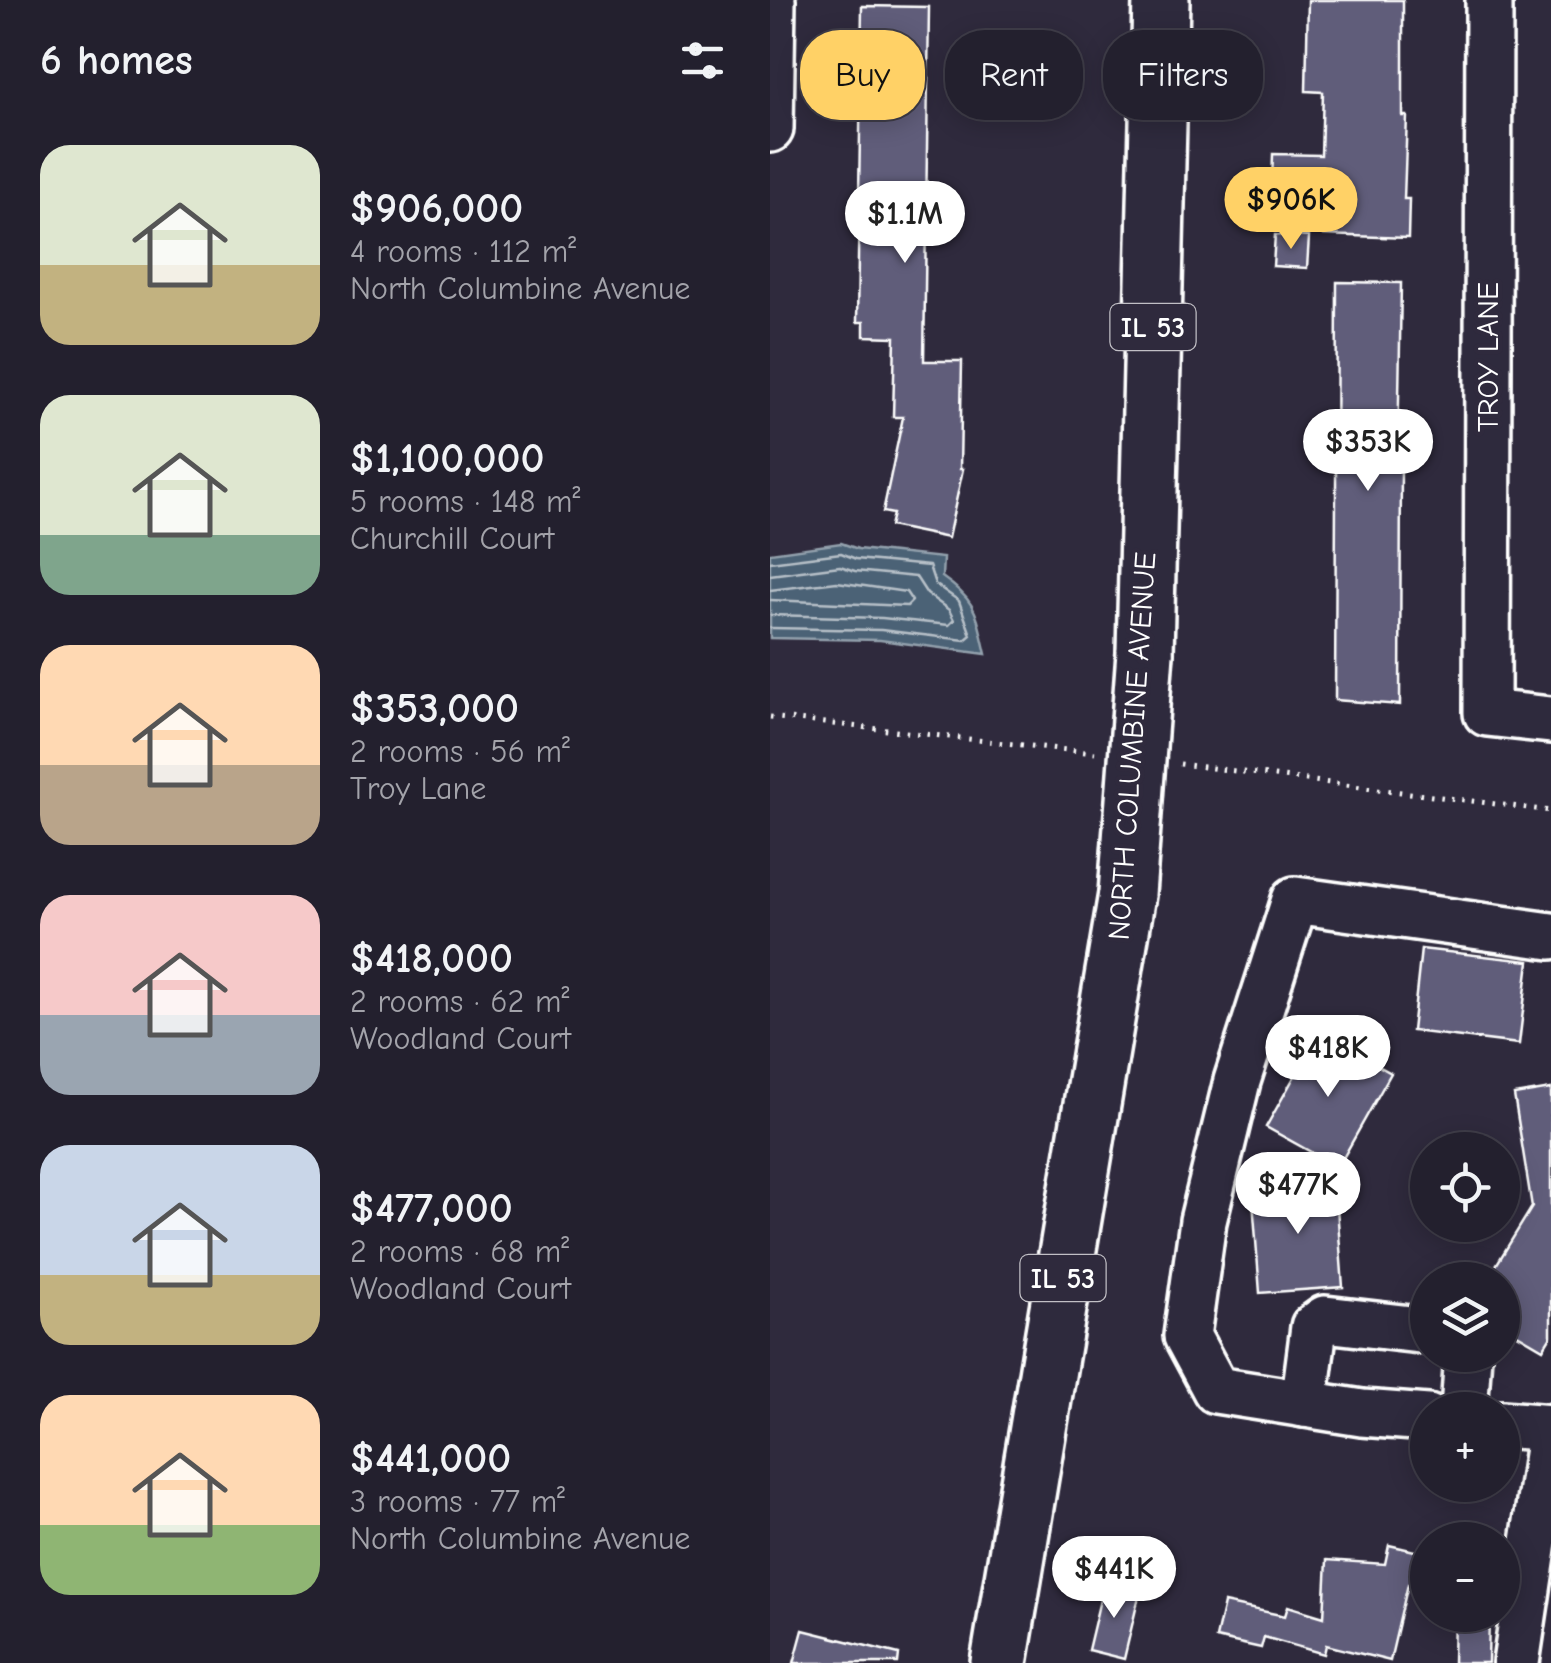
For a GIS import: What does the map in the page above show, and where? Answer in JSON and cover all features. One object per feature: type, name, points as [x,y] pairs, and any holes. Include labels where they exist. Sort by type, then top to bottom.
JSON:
[{"type":"main road","name":"NORTH COLUMBINE AVENUE","points":[[999,1663],[1127,894],[1144,653],[1161,0]]},
{"type":"street","points":[[770,129],[772,0]]},
{"type":"street","name":"TROY LANE","points":[[1489,0],[1487,713],[1551,720]]},
{"type":"street","points":[[1410,1416],[1216,1390],[1187,1336],[1203,1221],[1237,1080],[1295,900],[1551,936]]},
{"type":"street","points":[[1304,1404],[1314,1327],[1326,1319],[1410,1329]]},
{"type":"street","points":[[1516,1663],[1551,1428],[1520,1425]]},
{"type":"water","points":[[841,543],[858,549],[943,558],[942,577],[963,594],[974,610],[986,654],[880,640],[770,638],[770,553]]},
{"type":"building","points":[[1308,0],[1403,0],[1403,116],[1407,116],[1404,199],[1409,199],[1408,238],[1324,235],[1325,187],[1272,185],[1273,154],[1321,155],[1323,92],[1306,91]]},
{"type":"building","points":[[862,6],[929,7],[924,361],[962,361],[963,469],[948,538],[890,526],[893,514],[883,512],[903,417],[893,417],[895,337],[864,336],[864,322],[857,322],[860,120],[925,120],[925,30],[862,30]]},
{"type":"building","points":[[1275,235],[1309,237],[1307,268],[1273,266]]},
{"type":"building","points":[[1337,282],[1401,283],[1400,705],[1335,700]]},
{"type":"building","points":[[1421,949],[1529,961],[1519,1044],[1412,1031]]},
{"type":"building","points":[[1319,1033],[1391,1073],[1338,1167],[1266,1127]]},
{"type":"building","points":[[1551,1089],[1551,1336],[1543,1349],[1520,1336],[1520,1262],[1498,1262],[1510,1242],[1520,1242],[1520,1226],[1532,1207],[1514,1095]]},
{"type":"building","points":[[1335,1181],[1343,1287],[1260,1293],[1252,1187]]},
{"type":"building","points":[[1389,1545],[1410,1550],[1410,1585],[1390,1661],[1326,1645],[1324,1654],[1264,1637],[1261,1648],[1216,1638],[1224,1603],[1285,1616],[1288,1606],[1324,1617],[1327,1560],[1385,1564]]},
{"type":"building","points":[[1104,1583],[1140,1592],[1124,1659],[1088,1650]]},
{"type":"building","points":[[803,1630],[899,1654],[898,1663],[794,1663]]},
{"type":"building","points":[[1454,1632],[1489,1632],[1488,1663],[1453,1663]]}]
